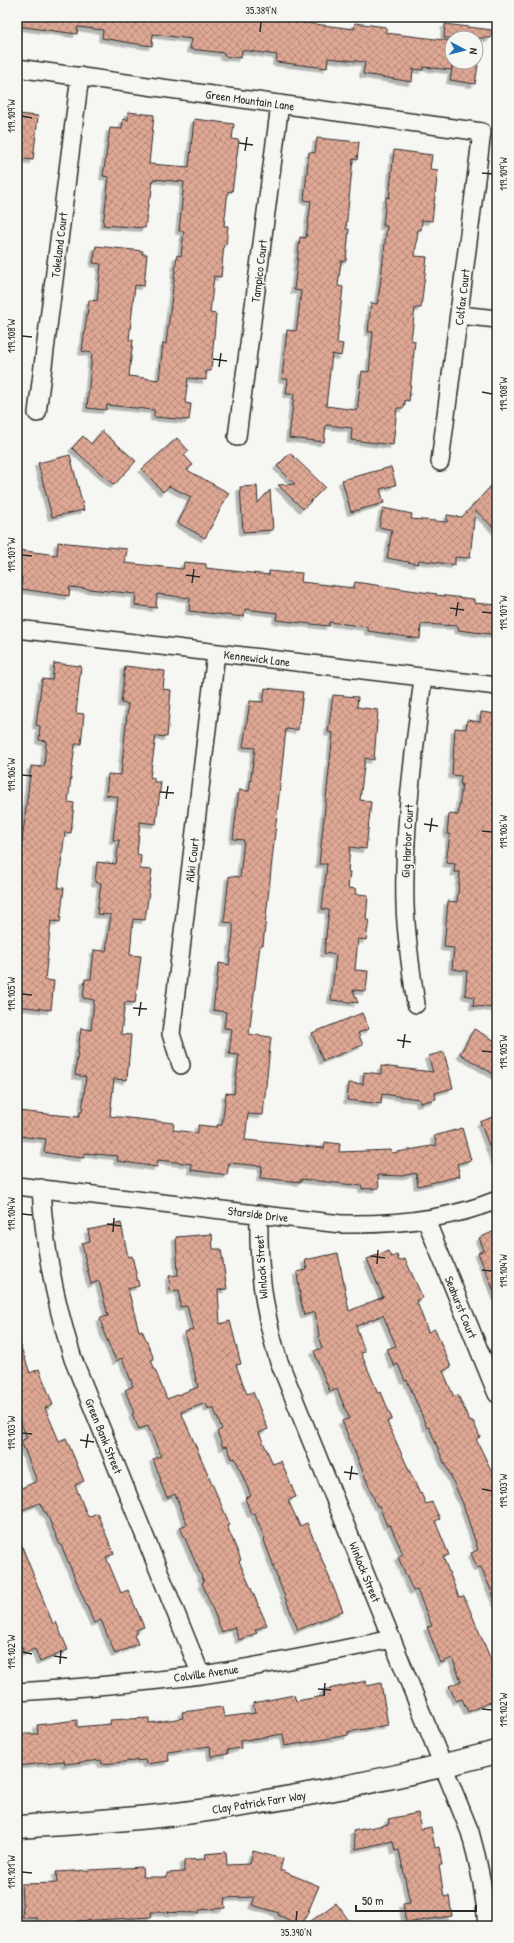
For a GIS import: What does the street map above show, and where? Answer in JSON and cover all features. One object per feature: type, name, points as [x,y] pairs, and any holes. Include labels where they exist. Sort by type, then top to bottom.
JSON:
[{"type":"street","name":"Green Mountain Lane","points":[[17,68],[482,132]]},
{"type":"street","name":"Tokeland Court","points":[[37,413],[80,76]]},
{"type":"street","name":"Tampico Court","points":[[237,437],[280,104]]},
{"type":"street","name":"Colfax Court","points":[[440,462],[482,132]]},
{"type":"street","points":[[459,314],[497,318]]},
{"type":"street","name":"Kennewick Lane","points":[[17,630],[497,686]]},
{"type":"street","name":"Alki Court","points":[[181,1065],[171,1034],[216,653]]},
{"type":"street","name":"Gig Harbor Court","points":[[416,1004],[409,956],[406,912],[405,854],[408,804],[424,678]]},
{"type":"street","name":"Starside Drive","points":[[17,1186],[342,1224],[380,1224],[426,1220],[463,1212],[497,1200]]},
{"type":"street","name":"Green Bank Street","points":[[41,1188],[49,1266],[59,1313],[73,1359],[201,1675]]},
{"type":"street","name":"Winlock Street","points":[[259,1214],[258,1253],[262,1297],[278,1359],[470,1832],[479,1863],[486,1901],[487,1926]]},
{"type":"street","name":"Seahurst Court","points":[[426,1220],[497,1394]]},
{"type":"street","name":"Colville Avenue","points":[[17,1692],[90,1687],[201,1675],[290,1660],[392,1639]]},
{"type":"street","name":"Clay Patrick Farr Way","points":[[17,1827],[114,1821],[208,1810],[347,1787],[444,1766],[497,1752]]},
{"type":"building","points":[[17,17],[294,17],[300,18],[299,22],[354,29],[355,23],[386,27],[386,33],[444,40],[444,69],[423,67],[423,70],[413,69],[412,82],[363,74],[365,62],[328,58],[327,68],[276,62],[277,55],[242,50],[241,58],[224,56],[224,53],[190,49],[192,39],[153,34],[152,46],[102,38],[103,30],[78,27],[77,34],[17,26]]},
{"type":"building","points":[[445,24],[492,30],[491,38],[484,38],[484,30],[445,30]]},
{"type":"building","points":[[452,70],[477,70],[475,84],[450,80]]},
{"type":"building","points":[[128,112],[154,115],[149,164],[189,167],[194,119],[234,124],[232,139],[239,140],[232,192],[228,191],[224,226],[228,226],[226,245],[224,244],[221,277],[214,276],[210,313],[216,314],[211,371],[206,371],[206,380],[188,378],[185,403],[191,404],[189,420],[154,417],[154,410],[107,405],[106,410],[87,408],[92,353],[82,351],[89,300],[97,301],[101,264],[93,263],[96,246],[143,251],[142,254],[147,254],[144,286],[135,285],[129,340],[133,340],[129,376],[159,380],[163,343],[166,344],[177,255],[181,256],[184,231],[179,231],[184,182],[153,179],[145,228],[103,225],[109,177],[103,176],[110,128],[122,129],[123,119],[128,120]]},
{"type":"building","points":[[17,114],[38,116],[33,160],[17,158]]},
{"type":"building","points":[[317,138],[359,142],[357,160],[353,159],[346,229],[349,229],[346,261],[341,261],[338,286],[343,287],[337,343],[343,344],[341,356],[332,354],[326,406],[357,410],[362,371],[369,372],[373,332],[368,332],[371,303],[377,304],[380,286],[387,226],[383,226],[386,197],[389,198],[394,150],[432,155],[430,169],[438,170],[432,221],[422,220],[421,230],[418,230],[415,256],[427,257],[421,308],[415,308],[411,340],[415,341],[409,401],[405,400],[404,408],[397,408],[393,445],[351,440],[352,428],[326,425],[324,442],[289,438],[294,394],[286,394],[288,379],[282,379],[287,330],[296,331],[298,318],[301,291],[294,290],[300,237],[306,238],[311,201],[304,200],[309,152],[315,153]]},
{"type":"building","points":[[102,431],[136,461],[114,485],[72,448],[83,436],[91,444]]},
{"type":"building","points":[[177,438],[189,451],[184,455],[193,465],[187,470],[229,493],[205,538],[178,523],[191,497],[169,486],[163,492],[142,469]]},
{"type":"building","points":[[290,453],[325,487],[303,509],[278,485],[295,484],[277,466]]},
{"type":"building","points":[[70,455],[84,510],[52,517],[38,463]]},
{"type":"building","points":[[391,467],[396,485],[380,489],[384,503],[351,512],[342,480]]},
{"type":"building","points":[[497,480],[497,531],[475,510],[470,558],[455,557],[455,565],[419,560],[418,564],[387,558],[392,530],[379,527],[383,508],[412,514],[411,519],[447,522],[447,515],[462,517]]},
{"type":"building","points":[[257,486],[258,503],[270,490],[273,530],[243,532],[240,487]]},
{"type":"building","points":[[58,542],[127,549],[125,563],[183,569],[184,562],[206,564],[206,568],[269,575],[269,571],[302,573],[301,582],[354,588],[355,582],[437,594],[436,595],[474,599],[474,603],[497,605],[497,635],[458,630],[458,626],[421,624],[420,639],[368,631],[368,627],[329,622],[329,626],[276,620],[277,613],[245,609],[244,617],[189,611],[190,598],[157,594],[156,608],[135,605],[136,594],[70,587],[69,596],[21,589],[22,577],[17,577],[17,550],[57,555]]},
{"type":"building","points":[[54,663],[81,666],[76,713],[84,714],[81,744],[75,744],[68,802],[74,803],[71,833],[65,832],[58,888],[64,888],[60,922],[51,921],[45,980],[54,981],[51,1010],[17,1006],[17,938],[20,904],[17,904],[17,883],[31,766],[44,767],[46,741],[39,740],[40,726],[36,725],[42,679],[52,680]]},
{"type":"building","points":[[125,666],[165,671],[163,689],[171,690],[167,737],[156,736],[150,777],[154,778],[154,782],[161,782],[156,824],[140,822],[137,854],[141,855],[140,869],[152,870],[145,920],[133,919],[130,955],[141,956],[135,1003],[125,1002],[121,1034],[131,1035],[127,1080],[114,1079],[110,1116],[174,1123],[173,1130],[198,1133],[198,1125],[217,1127],[217,1125],[222,1125],[226,1093],[234,1094],[239,1055],[229,1054],[232,1029],[224,1028],[226,1012],[213,1010],[219,963],[229,965],[233,934],[233,923],[224,922],[229,876],[240,877],[244,840],[233,839],[239,790],[249,791],[255,748],[243,747],[250,701],[263,702],[265,688],[303,692],[298,730],[286,729],[263,945],[260,945],[249,1034],[271,1037],[263,1115],[248,1114],[245,1140],[324,1148],[325,1142],[340,1144],[339,1152],[391,1150],[392,1153],[437,1145],[434,1136],[462,1128],[471,1160],[457,1164],[460,1176],[418,1186],[416,1173],[402,1176],[378,1175],[379,1188],[362,1189],[362,1186],[301,1179],[301,1182],[260,1178],[262,1166],[229,1163],[227,1175],[191,1170],[192,1164],[158,1160],[157,1167],[117,1161],[118,1156],[84,1153],[84,1158],[65,1156],[44,1152],[46,1139],[17,1136],[17,1111],[79,1117],[80,1112],[82,1112],[86,1077],[75,1075],[81,1028],[91,1030],[94,1000],[83,998],[85,979],[91,979],[94,950],[106,951],[111,915],[97,914],[101,883],[95,882],[97,862],[116,864],[119,840],[113,840],[118,797],[106,795],[108,774],[121,775],[128,704],[121,703]]},
{"type":"building","points":[[333,695],[358,697],[357,707],[378,710],[374,760],[365,758],[360,800],[371,802],[366,849],[350,847],[348,872],[350,872],[348,888],[356,889],[355,894],[368,895],[366,920],[369,920],[366,940],[358,939],[355,970],[368,971],[366,991],[353,990],[358,1003],[331,1000],[336,955],[324,953],[329,910],[322,909],[327,864],[319,864],[333,733],[328,732]]},
{"type":"building","points":[[481,712],[497,714],[497,811],[493,845],[496,845],[491,890],[497,891],[497,954],[494,954],[492,980],[497,981],[497,1008],[473,1006],[474,997],[465,995],[467,971],[452,969],[454,948],[444,947],[448,901],[457,902],[460,872],[454,872],[455,864],[446,863],[450,834],[447,834],[449,814],[458,815],[462,784],[460,784],[461,776],[452,775],[455,728],[466,729],[467,720],[480,722]]},
{"type":"building","points":[[362,1013],[369,1029],[358,1033],[363,1045],[323,1061],[312,1033]]},
{"type":"building","points":[[474,1029],[497,1042],[497,1076],[460,1054]]},
{"type":"building","points":[[444,1052],[453,1088],[435,1093],[436,1099],[420,1103],[419,1099],[382,1094],[381,1104],[347,1100],[349,1083],[363,1084],[364,1072],[381,1074],[381,1066],[433,1072],[428,1056]]},
{"type":"building","points":[[497,1115],[497,1163],[496,1163],[480,1122]]},
{"type":"building","points":[[121,1223],[128,1257],[132,1256],[139,1286],[128,1289],[139,1331],[142,1330],[154,1359],[151,1360],[167,1399],[198,1387],[184,1332],[193,1330],[187,1306],[180,1307],[179,1290],[170,1291],[169,1276],[178,1275],[176,1237],[212,1234],[213,1249],[221,1249],[227,1289],[218,1290],[220,1324],[230,1321],[241,1364],[236,1365],[247,1394],[253,1392],[268,1429],[259,1433],[273,1464],[281,1461],[296,1497],[288,1500],[300,1526],[307,1523],[343,1611],[298,1630],[273,1567],[264,1540],[265,1539],[254,1513],[251,1514],[245,1498],[251,1496],[235,1458],[232,1459],[227,1446],[223,1447],[217,1432],[222,1429],[213,1407],[208,1409],[206,1403],[181,1412],[230,1525],[227,1526],[241,1560],[239,1561],[267,1625],[255,1630],[257,1633],[239,1640],[234,1627],[222,1632],[202,1583],[204,1582],[180,1527],[187,1524],[175,1494],[167,1498],[160,1481],[161,1480],[153,1459],[161,1456],[148,1426],[139,1429],[132,1414],[134,1413],[125,1390],[133,1386],[122,1358],[116,1361],[104,1333],[100,1318],[108,1316],[99,1281],[91,1284],[87,1268],[82,1243],[90,1241],[88,1230]]},
{"type":"building","points":[[497,1230],[497,1298],[478,1253],[484,1250],[479,1238]]},
{"type":"building","points":[[388,1251],[391,1257],[397,1255],[399,1261],[405,1259],[423,1298],[416,1300],[428,1332],[435,1329],[451,1367],[443,1371],[454,1397],[458,1395],[470,1422],[473,1421],[480,1437],[476,1439],[497,1482],[497,1604],[481,1567],[477,1568],[471,1553],[478,1550],[463,1504],[429,1427],[427,1428],[407,1380],[405,1381],[398,1364],[394,1366],[387,1349],[396,1346],[383,1315],[356,1326],[365,1352],[361,1353],[378,1393],[381,1392],[392,1419],[387,1422],[420,1494],[421,1493],[426,1504],[432,1502],[440,1519],[435,1521],[449,1555],[443,1557],[459,1597],[464,1596],[497,1674],[497,1699],[468,1712],[462,1699],[456,1701],[449,1686],[461,1681],[452,1658],[441,1663],[427,1627],[432,1626],[417,1590],[413,1591],[398,1557],[403,1554],[390,1525],[387,1526],[379,1506],[377,1506],[342,1421],[349,1418],[337,1389],[330,1392],[320,1367],[314,1351],[322,1348],[318,1336],[315,1312],[304,1315],[300,1298],[297,1272],[307,1270],[305,1260],[338,1253],[349,1311],[383,1297],[367,1259]]},
{"type":"building","points":[[17,1342],[19,1342],[30,1373],[39,1369],[53,1405],[45,1408],[59,1441],[66,1438],[84,1481],[75,1485],[88,1517],[97,1513],[114,1554],[106,1557],[121,1593],[128,1590],[144,1627],[136,1630],[137,1633],[134,1635],[138,1644],[115,1654],[101,1620],[94,1623],[61,1545],[46,1512],[44,1512],[40,1503],[17,1512],[17,1490],[37,1481],[21,1441],[27,1438],[17,1413]]},
{"type":"building","points":[[17,1534],[53,1624],[56,1622],[68,1650],[40,1662],[35,1649],[24,1653],[17,1636]]},
{"type":"building","points":[[366,1681],[367,1686],[381,1683],[388,1725],[348,1732],[349,1735],[285,1746],[283,1734],[240,1741],[241,1748],[227,1750],[228,1754],[211,1757],[210,1746],[168,1752],[169,1761],[146,1764],[145,1760],[102,1764],[101,1760],[65,1764],[64,1761],[17,1766],[17,1734],[38,1734],[37,1725],[77,1720],[77,1727],[111,1724],[110,1720],[149,1718],[149,1723],[183,1718],[182,1712],[222,1707],[224,1717],[255,1713],[253,1703],[294,1695],[296,1701],[324,1696],[323,1690]]},
{"type":"building","points":[[418,1813],[421,1829],[431,1827],[435,1848],[439,1847],[442,1865],[439,1865],[444,1897],[449,1896],[452,1916],[406,1923],[403,1904],[410,1903],[399,1850],[395,1851],[393,1841],[356,1849],[353,1831],[389,1824],[388,1819]]},
{"type":"building","points":[[253,1851],[283,1859],[280,1870],[319,1886],[302,1926],[278,1915],[279,1913],[252,1905],[255,1897],[224,1898],[225,1908],[199,1910],[199,1913],[151,1912],[152,1917],[76,1921],[76,1923],[37,1925],[37,1918],[23,1918],[21,1884],[57,1883],[56,1872],[142,1867],[143,1877],[167,1877],[167,1873],[184,1872],[184,1860],[206,1859],[205,1854],[226,1852],[227,1865],[250,1864]]},
{"type":"building","points":[[336,1903],[353,1926],[304,1926]]}]
